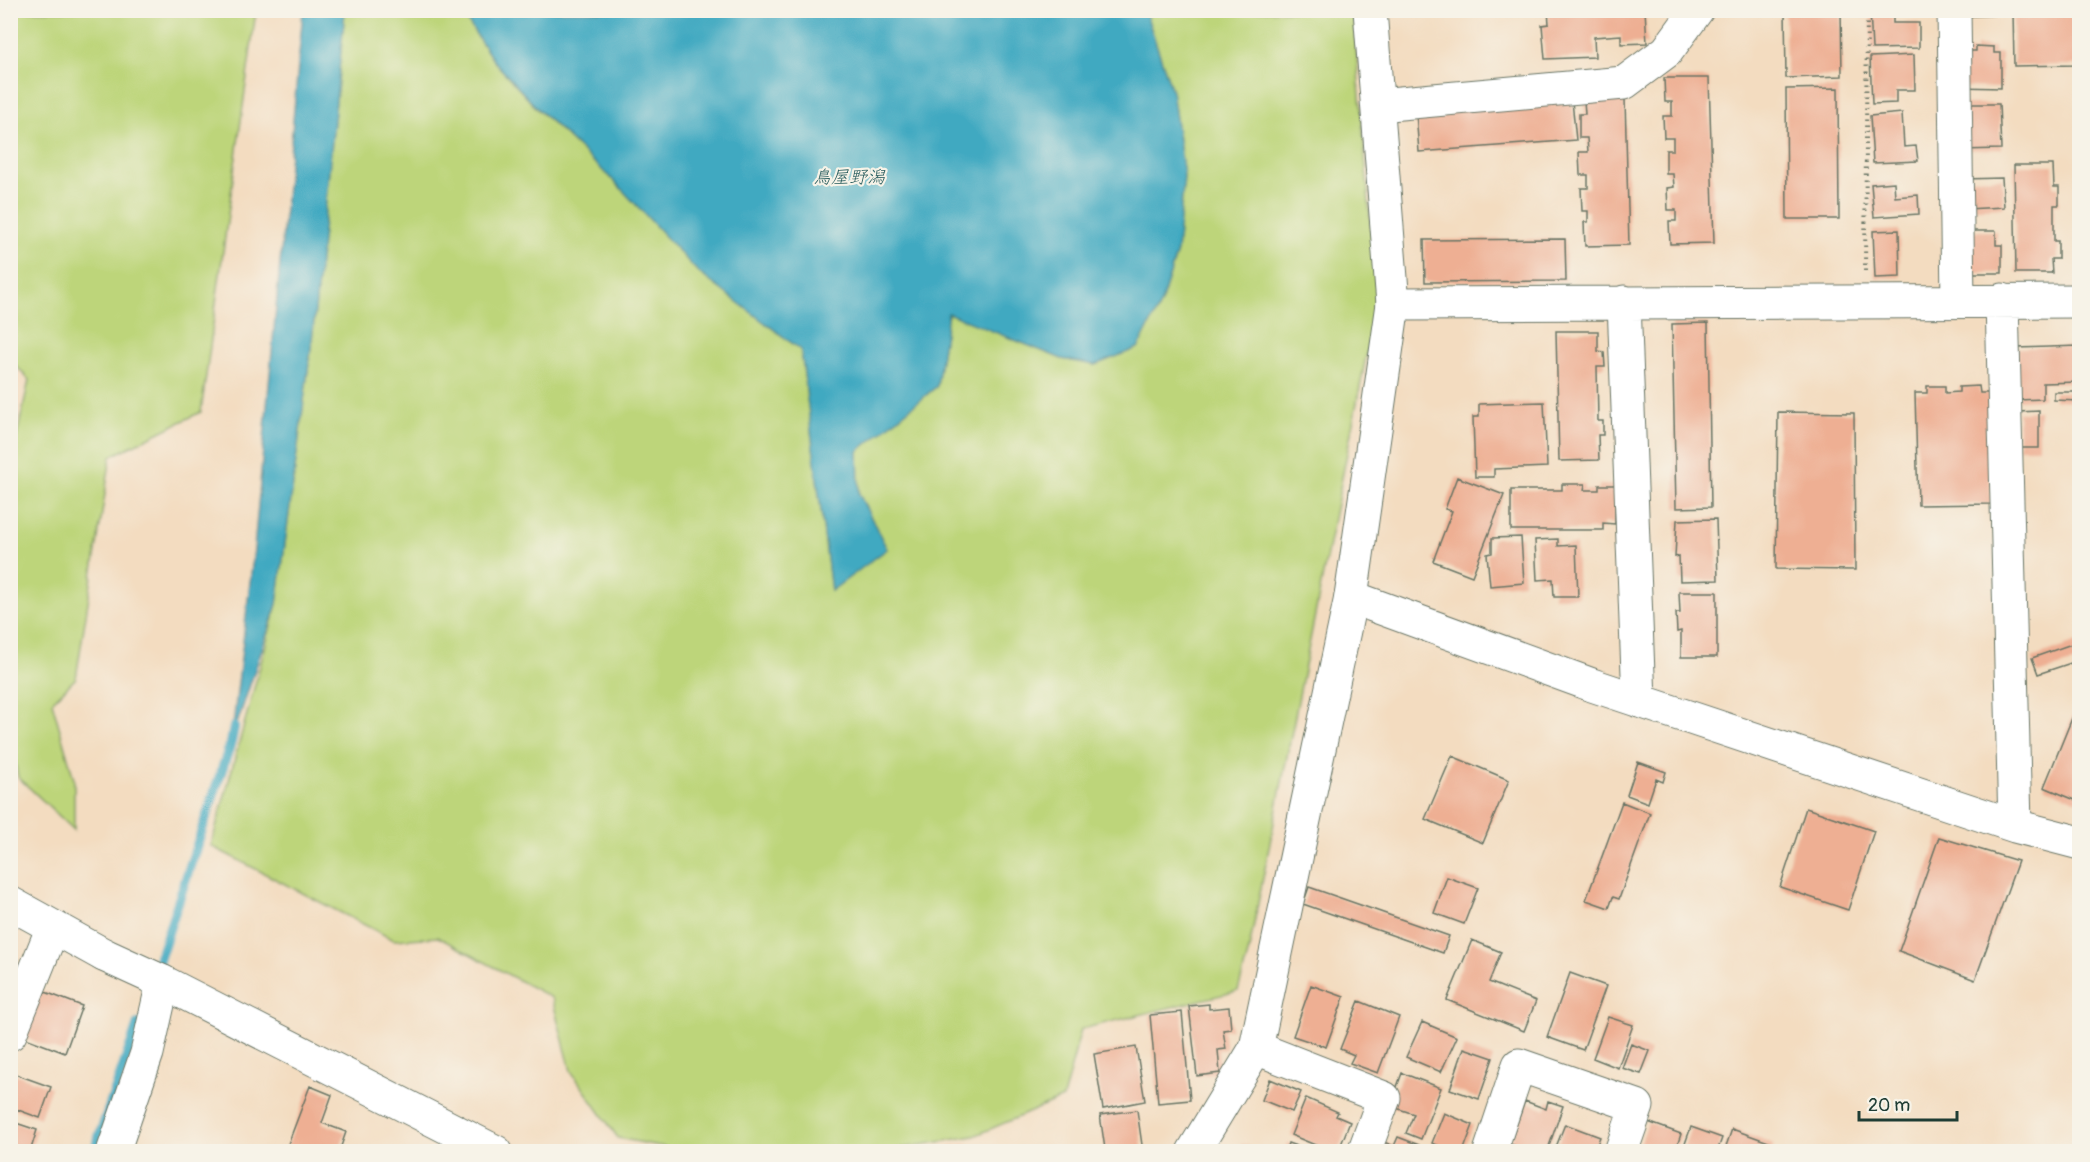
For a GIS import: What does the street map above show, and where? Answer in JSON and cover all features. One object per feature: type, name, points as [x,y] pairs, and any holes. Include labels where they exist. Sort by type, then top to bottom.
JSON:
[{"type":"street","points":[[1194,1152],[1256,1048],[1351,597],[1393,304],[1370,10]]},
{"type":"street","points":[[1378,105],[1624,83],[1667,51],[1696,10]]},
{"type":"street","points":[[1954,10],[1958,301]]},
{"type":"street","points":[[2002,300],[2015,826]]},
{"type":"street","points":[[1393,304],[2079,301]]},
{"type":"street","points":[[1624,302],[1639,701]]},
{"type":"street","points":[[1351,597],[1639,701],[2015,826],[2079,843]]},
{"type":"street","points":[[10,903],[104,955],[163,982],[496,1152]]},
{"type":"street","points":[[10,1034],[53,927]]},
{"type":"street","points":[[113,1152],[147,1053],[163,982]]},
{"type":"street","points":[[1256,1048],[1384,1098],[1364,1152]]},
{"type":"street","points":[[1490,1152],[1519,1065],[1636,1106],[1621,1152]]},
{"type":"path","points":[[1865,302],[1867,10]]},
{"type":"green space","points":[[10,11],[256,11],[201,412],[111,456],[76,678],[52,702],[74,779],[74,830],[18,777],[11,742],[10,468],[29,380],[10,359]]},
{"type":"green space","points":[[345,11],[461,11],[493,60],[536,108],[617,184],[699,273],[801,350],[831,590],[887,549],[859,494],[858,451],[937,386],[948,313],[1062,359],[1095,365],[1138,348],[1161,303],[1177,251],[1184,176],[1172,91],[1145,11],[1353,11],[1377,301],[1248,954],[1238,991],[1081,1029],[1063,1098],[974,1136],[886,1151],[685,1151],[618,1138],[571,1071],[552,998],[438,937],[394,940],[211,846],[277,604],[312,340]]},
{"type":"water","points":[[303,11],[345,11],[312,340],[277,604],[231,742],[254,549]]},
{"type":"water","name":"鳥屋野潟","points":[[461,11],[1145,11],[1172,91],[1184,176],[1177,251],[1161,303],[1138,348],[1095,365],[1062,359],[948,313],[937,386],[858,451],[859,494],[887,549],[831,591],[801,350],[699,273],[617,184],[537,108],[493,60]]},
{"type":"building","points":[[1548,10],[1645,10],[1647,43],[1621,44],[1621,35],[1594,37],[1595,57],[1545,59],[1542,25],[1549,24]]},
{"type":"building","points":[[1785,10],[1841,10],[1842,76],[1786,78]]},
{"type":"building","points":[[1870,10],[1893,10],[1893,23],[1919,23],[1919,48],[1872,49]]},
{"type":"building","points":[[1957,10],[2001,10],[2001,15],[1958,17]]},
{"type":"building","points":[[2013,10],[2080,10],[2080,65],[2014,66]]},
{"type":"building","points":[[1976,46],[1994,47],[1994,53],[2001,53],[2001,88],[1958,87],[1959,51],[1976,51]]},
{"type":"building","points":[[1914,55],[1915,90],[1896,90],[1896,103],[1872,104],[1870,57]]},
{"type":"building","points":[[1664,78],[1709,78],[1714,243],[1670,244],[1669,221],[1676,221],[1676,210],[1668,210],[1667,188],[1674,187],[1673,174],[1666,174],[1666,150],[1673,150],[1673,138],[1664,138],[1663,116],[1672,116],[1672,102],[1665,102]]},
{"type":"building","points":[[1838,88],[1839,219],[1787,219],[1786,89]]},
{"type":"building","points":[[1625,99],[1629,245],[1585,246],[1584,222],[1588,222],[1588,211],[1582,211],[1581,188],[1588,188],[1588,175],[1580,175],[1579,152],[1588,152],[1587,138],[1579,138],[1579,114],[1585,114],[1584,100]]},
{"type":"building","points":[[1572,101],[1576,140],[1419,152],[1416,113]]},
{"type":"building","points":[[1959,104],[1999,104],[2001,149],[1960,150]]},
{"type":"building","points":[[1902,113],[1904,147],[1916,146],[1918,161],[1873,163],[1870,116]]},
{"type":"building","points":[[2014,165],[2053,165],[2054,187],[2059,187],[2059,205],[2054,205],[2054,241],[2058,241],[2058,259],[2051,259],[2052,273],[2016,273]]},
{"type":"building","points":[[2002,178],[2004,207],[1966,209],[1964,179]]},
{"type":"building","points":[[1894,182],[1895,197],[1918,195],[1919,214],[1874,217],[1871,184]]},
{"type":"building","points":[[1899,230],[1900,277],[1875,278],[1873,231]]},
{"type":"building","points":[[1963,231],[1996,231],[1996,245],[2002,245],[2002,273],[1963,273]]},
{"type":"building","points":[[1565,239],[1566,281],[1425,282],[1424,240]]},
{"type":"building","points":[[1708,323],[1711,507],[1676,508],[1672,324]]},
{"type":"building","points":[[1556,331],[1598,331],[1598,351],[1604,352],[1605,367],[1597,367],[1598,421],[1603,421],[1603,435],[1598,435],[1599,460],[1559,461]]},
{"type":"building","points":[[2080,346],[2080,382],[2043,383],[2043,399],[2019,400],[2017,348]]},
{"type":"building","points":[[1927,386],[1945,386],[1945,393],[1959,392],[1959,387],[1979,386],[1980,393],[1989,393],[1991,504],[1918,505],[1915,393],[1927,393]]},
{"type":"building","points":[[2054,392],[2080,392],[2080,401],[2054,400]]},
{"type":"building","points":[[1544,402],[1547,467],[1494,469],[1494,477],[1475,477],[1473,417],[1479,417],[1479,404]]},
{"type":"building","points":[[2039,411],[2039,448],[2019,448],[2018,412]]},
{"type":"building","points":[[1778,412],[1854,413],[1855,570],[1776,569]]},
{"type":"building","points":[[1457,477],[1504,495],[1472,576],[1433,561],[1452,511],[1445,509]]},
{"type":"building","points":[[1562,484],[1585,484],[1584,490],[1599,490],[1599,485],[1615,485],[1615,524],[1603,523],[1603,530],[1511,530],[1511,490],[1562,490]]},
{"type":"building","points":[[1716,519],[1718,580],[1680,581],[1679,556],[1675,557],[1677,520]]},
{"type":"building","points":[[1521,537],[1524,583],[1490,586],[1487,554],[1492,553],[1492,538]]},
{"type":"building","points":[[1558,539],[1558,546],[1576,545],[1578,597],[1554,597],[1553,579],[1537,580],[1535,540]]},
{"type":"building","points":[[1679,592],[1717,592],[1717,657],[1681,657],[1681,631],[1677,632],[1676,613],[1680,613]]},
{"type":"building","points":[[2080,641],[2080,660],[2038,674],[2032,658]]},
{"type":"building","points":[[2080,701],[2080,802],[2044,787]]},
{"type":"building","points":[[1452,756],[1509,780],[1483,843],[1425,819]]},
{"type":"building","points":[[1638,762],[1666,772],[1663,782],[1656,779],[1648,803],[1627,795]]},
{"type":"building","points":[[1622,802],[1650,813],[1619,899],[1613,897],[1609,908],[1586,900]]},
{"type":"building","points":[[1806,808],[1874,831],[1848,910],[1780,887]]},
{"type":"building","points":[[1939,837],[2018,861],[1975,980],[1899,951]]},
{"type":"building","points":[[1447,877],[1478,888],[1464,924],[1434,913]]},
{"type":"building","points":[[1309,887],[1449,936],[1443,953],[1303,904]]},
{"type":"building","points":[[1472,940],[1501,952],[1489,982],[1536,1001],[1524,1031],[1447,1000]]},
{"type":"building","points":[[1570,973],[1606,986],[1583,1050],[1547,1037]]},
{"type":"building","points":[[1311,985],[1344,997],[1326,1047],[1293,1036]]},
{"type":"building","points":[[40,990],[82,1006],[65,1053],[23,1037]]},
{"type":"building","points":[[1359,1001],[1399,1017],[1378,1073],[1350,1063],[1354,1055],[1340,1049]]},
{"type":"building","points":[[1209,1004],[1209,1009],[1229,1007],[1231,1029],[1223,1030],[1226,1049],[1218,1050],[1220,1073],[1197,1076],[1189,1006]]},
{"type":"building","points":[[1182,1012],[1190,1100],[1158,1103],[1150,1015]]},
{"type":"building","points":[[1608,1017],[1633,1025],[1618,1068],[1593,1058]]},
{"type":"building","points":[[1422,1022],[1457,1037],[1441,1072],[1406,1057]]},
{"type":"building","points":[[1631,1044],[1650,1051],[1641,1074],[1622,1068]]},
{"type":"building","points":[[1136,1047],[1145,1101],[1103,1109],[1094,1054]]},
{"type":"building","points":[[1464,1048],[1493,1058],[1479,1099],[1450,1089]]},
{"type":"building","points":[[12,1073],[51,1087],[40,1118],[10,1107]]},
{"type":"building","points":[[1402,1073],[1441,1088],[1421,1139],[1406,1133],[1414,1114],[1390,1106]]},
{"type":"building","points":[[1270,1079],[1301,1092],[1292,1112],[1262,1100]]},
{"type":"building","points":[[310,1086],[332,1095],[322,1123],[346,1132],[339,1152],[285,1152]]},
{"type":"building","points":[[1306,1098],[1338,1112],[1336,1116],[1350,1122],[1338,1152],[1332,1152],[1291,1135]]},
{"type":"building","points":[[1525,1101],[1546,1109],[1548,1101],[1563,1106],[1547,1152],[1532,1152],[1510,1144]]},
{"type":"building","points":[[1137,1110],[1143,1152],[1110,1152],[1110,1149],[1105,1149],[1100,1115]]},
{"type":"building","points":[[1444,1113],[1473,1125],[1463,1152],[1455,1152],[1432,1143]]},
{"type":"building","points":[[10,1121],[37,1130],[30,1152],[10,1152]]},
{"type":"building","points":[[1648,1122],[1681,1134],[1675,1152],[1637,1152]]},
{"type":"building","points":[[1565,1124],[1600,1137],[1594,1152],[1554,1152]]},
{"type":"building","points":[[1691,1127],[1722,1138],[1717,1152],[1682,1152]]},
{"type":"building","points":[[1732,1129],[1774,1144],[1771,1152],[1724,1152]]},
{"type":"building","points":[[1398,1137],[1419,1145],[1416,1152],[1376,1152],[1381,1141],[1394,1146]]},
{"type":"building","points":[[1288,1143],[1299,1147],[1297,1152],[1285,1152]]},
{"type":"building","points":[[968,1144],[969,1152],[938,1152],[937,1149]]},
{"type":"building","points":[[1242,1144],[1261,1151],[1261,1152],[1239,1152]]},
{"type":"waterway","points":[[154,975],[234,727]]},
{"type":"waterway","points":[[94,1152],[138,1024]]}]
